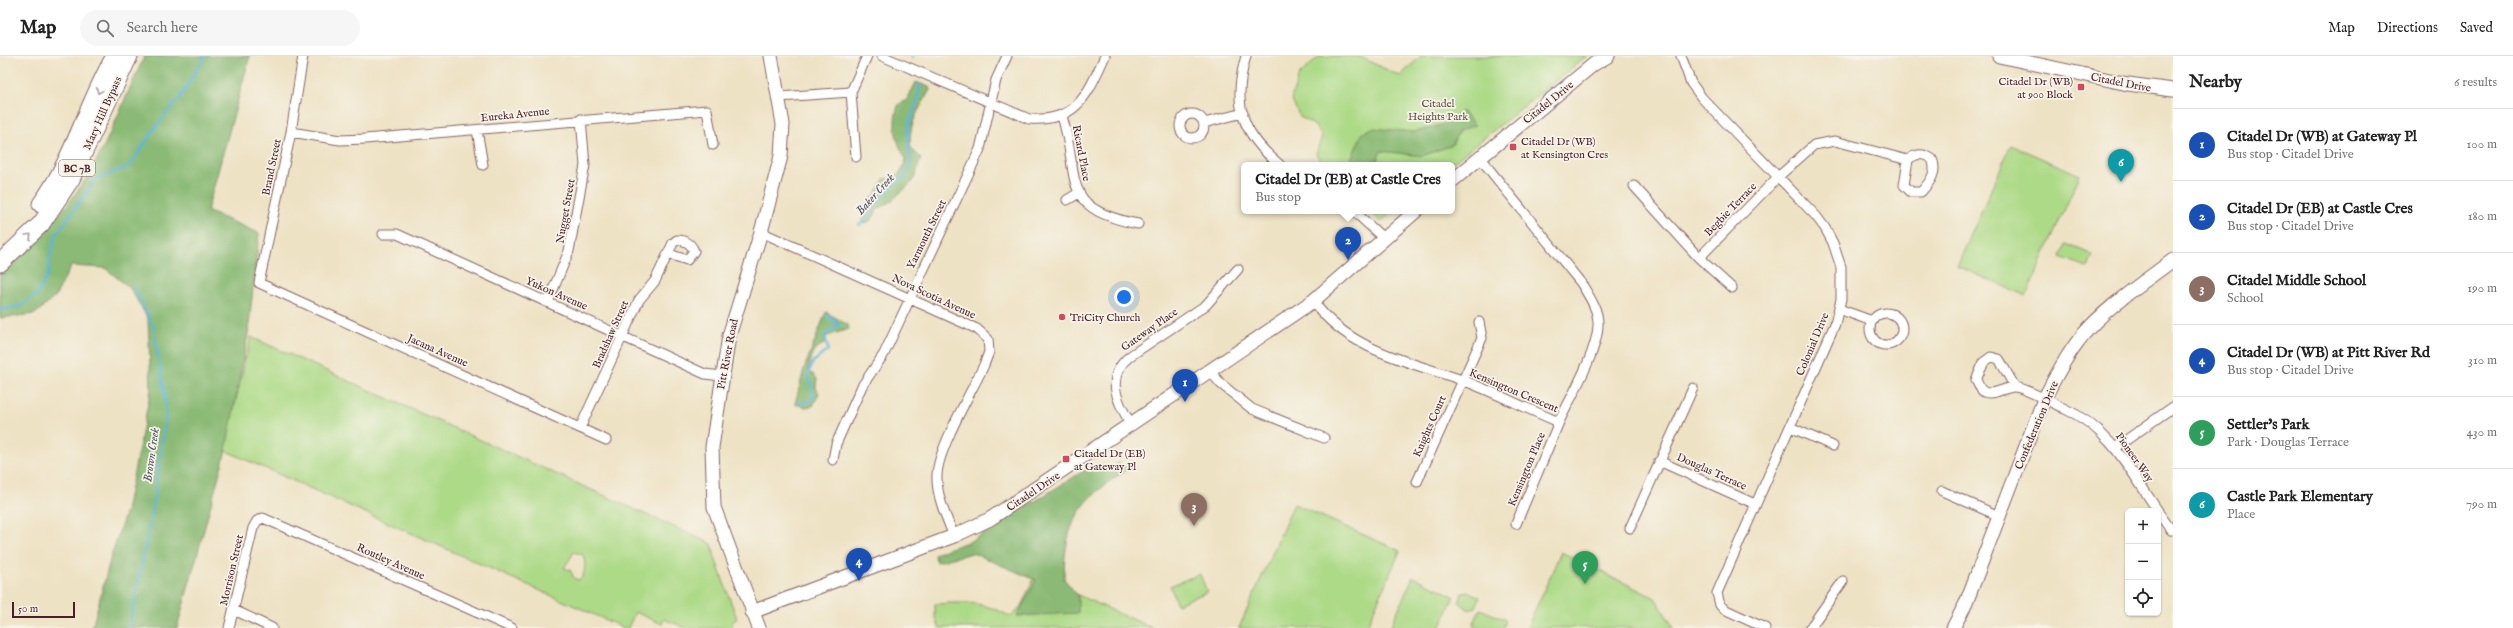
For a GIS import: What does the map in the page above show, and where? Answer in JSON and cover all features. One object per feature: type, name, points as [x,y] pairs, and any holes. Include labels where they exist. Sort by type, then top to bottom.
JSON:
[{"type":"highway","name":"Mary Hill Bypass","points":[[0,247],[33,215],[62,172],[115,56]]},
{"type":"highway","name":"Mary Hill Bypass","points":[[0,263],[41,224],[71,179],[129,56]]},
{"type":"street","name":"Brand Street","points":[[259,283],[291,132],[303,56]]},
{"type":"street","name":"Pitt River Road","points":[[759,628],[719,525],[712,500],[713,433],[732,323],[762,232],[778,171],[783,141],[779,98],[771,56]]},
{"type":"street","points":[[856,156],[850,92],[866,56]]},
{"type":"street","points":[[882,56],[1029,119],[1049,120],[1062,116],[1082,101],[1105,56]]},
{"type":"street","name":"Yarmouth Street","points":[[833,460],[836,444],[862,386],[884,354],[908,297],[980,149],[992,103],[996,80],[1007,56]]},
{"type":"street","points":[[1246,56],[1240,76],[1238,99],[1248,129],[1263,151],[1276,162]]},
{"type":"street","name":"Citadel Drive","points":[[1455,179],[1594,64],[1608,56]]},
{"type":"street","name":"Colonial Drive","points":[[1681,56],[1691,83],[1702,98],[1816,216],[1834,243],[1842,276],[1840,309],[1790,427],[1754,504],[1719,587],[1718,599],[1724,609],[1765,628]]},
{"type":"street","name":"Citadel Drive","points":[[1998,56],[2128,84],[2173,90]]},
{"type":"street","points":[[779,98],[850,92]]},
{"type":"street","name":"Eureka Avenue","points":[[291,132],[340,140],[477,130],[581,119],[707,110],[713,145]]},
{"type":"street","points":[[1204,124],[1243,113]]},
{"type":"street","name":"Ricard Place","points":[[1062,116],[1070,143],[1074,182],[1081,199],[1095,211],[1113,220],[1138,224]]},
{"type":"street","name":"Nugget Street","points":[[548,302],[567,258],[585,165],[581,119]]},
{"type":"street","points":[[477,130],[483,165]]},
{"type":"street","name":"Begbie Terrace","points":[[1699,258],[1778,177],[1814,145],[1835,141],[1908,160]]},
{"type":"street","name":"Kensington Crescent","points":[[1313,301],[1322,314],[1360,344],[1463,381],[1559,422],[1596,342],[1598,324],[1593,302],[1582,283],[1480,158]]},
{"type":"street","points":[[1634,186],[1699,258],[1732,288]]},
{"type":"street","name":"Ricard Place","points":[[1067,200],[1078,193]]},
{"type":"street","points":[[1357,214],[1383,238]]},
{"type":"street","name":"Citadel Drive","points":[[752,612],[954,536],[1003,511],[1313,301],[1383,238],[1412,214]]},
{"type":"street","name":"Nova Scotia Avenue","points":[[762,232],[977,329],[988,340],[988,352],[984,365],[946,444],[938,467],[940,496],[954,536]]},
{"type":"street","name":"Yukon Avenue","points":[[383,234],[397,234],[705,374],[722,376]]},
{"type":"street","name":"Bradshaw Street","points":[[580,428],[640,297],[653,284],[669,254]]},
{"type":"street","name":"Confederation Drive","points":[[1953,628],[1966,603],[2044,399],[2066,359],[2089,328],[2173,260]]},
{"type":"street","name":"Gateway Place","points":[[1132,424],[1115,396],[1116,380],[1122,364],[1130,356],[1206,305],[1238,270]]},
{"type":"street","name":"Jacana Avenue","points":[[259,283],[606,440]]},
{"type":"street","points":[[1840,309],[1872,321]]},
{"type":"street","name":"Knights Court","points":[[1417,482],[1482,338],[1479,322]]},
{"type":"street","points":[[1991,357],[1999,359],[2015,387],[1994,392],[1985,392],[1979,387],[1976,380],[1984,362],[1991,357]]},
{"type":"street","points":[[1210,371],[1221,384],[1252,409],[1324,438]]},
{"type":"street","name":"Pioneer Way","points":[[2015,387],[2085,418],[2115,448],[2156,508]]},
{"type":"street","name":"Douglas Terrace","points":[[1630,528],[1693,388]]},
{"type":"street","points":[[2115,448],[2173,407]]},
{"type":"street","name":"Kensington Place","points":[[1516,524],[1559,422]]},
{"type":"street","points":[[1790,427],[1833,446]]},
{"type":"street","name":"Douglas Terrace","points":[[1659,461],[1754,504]]},
{"type":"street","points":[[1942,491],[1999,516]]},
{"type":"street","name":"Pioneer Way","points":[[2161,515],[2171,530],[2173,529]]},
{"type":"street","name":"Routley Avenue","points":[[259,519],[266,518],[512,628]]},
{"type":"street","name":"Morrison Street","points":[[230,628],[253,528],[259,519]]},
{"type":"street","points":[[1810,628],[1842,581]]},
{"type":"street","points":[[234,610],[272,628]]},
{"type":"green space","points":[[145,56],[250,56],[207,211],[259,233],[248,334],[226,450],[177,628],[92,628],[112,553],[126,511],[151,389],[148,319],[130,288],[105,268],[71,266],[55,297],[35,314],[0,318],[0,273],[48,228],[79,189],[104,146]]},
{"type":"green space","name":"Citadel Heights Park","points":[[1320,56],[1358,56],[1400,76],[1421,56],[1587,56],[1454,162],[1322,162],[1316,154],[1322,136],[1314,125],[1300,117],[1291,99],[1299,75]]},
{"type":"green space","points":[[916,82],[929,87],[930,90],[912,125],[910,140],[911,148],[921,158],[915,177],[910,184],[889,203],[878,209],[871,220],[863,224],[863,210],[876,193],[884,179],[896,177],[903,169],[906,159],[897,139],[895,118],[899,104],[907,100]]},
{"type":"green space","points":[[1462,111],[1475,125],[1459,131],[1452,145],[1422,156],[1381,151],[1376,162],[1350,161],[1362,134],[1372,128],[1414,132],[1445,124]]},
{"type":"green space","points":[[2011,145],[2080,175],[2026,296],[1957,266]]},
{"type":"green space","points":[[1373,214],[1390,214],[1381,222]]},
{"type":"green space","points":[[2066,244],[2093,255],[2088,268],[2061,257]]},
{"type":"green space","points":[[826,312],[848,325],[849,329],[827,336],[824,344],[814,351],[808,370],[817,378],[816,388],[819,393],[813,406],[805,407],[795,404],[804,369]]},
{"type":"green space","points":[[251,337],[712,544],[715,558],[737,619],[732,622],[732,628],[686,628],[664,619],[662,624],[635,612],[628,628],[624,628],[224,450]],"holes":[[[574,552],[583,555],[585,569],[583,576],[578,580],[574,578],[570,570],[564,568]]]},
{"type":"green space","points":[[1119,463],[1128,469],[1111,480],[1087,502],[1078,514],[1067,542],[1064,579],[1078,596],[1078,613],[1017,616],[1036,580],[972,553],[937,562],[934,554],[973,540],[1093,465],[1105,464],[1108,469]]},
{"type":"green space","points":[[1294,504],[1400,551],[1366,628],[1239,628]]},
{"type":"green space","points":[[1561,552],[1655,598],[1674,628],[1527,628]]},
{"type":"green space","points":[[1200,574],[1207,592],[1177,604],[1170,586]]},
{"type":"green space","points":[[1035,576],[1152,628],[939,628],[935,615],[935,604],[965,603],[983,605],[1011,617],[1021,606]]},
{"type":"green space","points":[[1413,577],[1454,596],[1440,628],[1390,628]]},
{"type":"green space","points":[[1469,592],[1480,597],[1476,607],[1469,610],[1459,602],[1462,593]]},
{"type":"green space","points":[[1480,609],[1506,620],[1503,628],[1479,628],[1473,626]]},
{"type":"waterway","points":[[0,310],[21,306],[37,294],[48,275],[50,255],[56,235],[96,179],[130,166],[155,128],[181,96],[205,56]]},
{"type":"waterway","name":"Baker Creek","points":[[859,225],[868,217],[884,194],[904,177],[909,170],[910,156],[908,128],[919,96],[919,84]]},
{"type":"waterway","name":"Brown Creek","points":[[129,628],[152,512],[166,416],[165,396],[153,326],[134,287]]},
{"type":"waterway","name":"Baker Creek","points":[[798,403],[809,402],[814,396],[808,375],[813,362],[828,350],[825,335],[839,325],[827,315]]},
{"type":"place","name":"Citadel Dr (WB) at 900 Block","points":[[2081,87]]},
{"type":"place","name":"Citadel Dr (WB) at Kensington Cres","points":[[1513,147]]},
{"type":"place","name":"Castle Park Elementary","points":[[2121,182]]},
{"type":"place","name":"Citadel Dr (EB) at Castle Cres","points":[[1348,260]]},
{"type":"place","name":"TriCity Church","points":[[1062,317]]},
{"type":"place","name":"Citadel Dr (WB) at Gateway Pl","points":[[1185,402]]},
{"type":"place","name":"Citadel Dr (EB) at Gateway Pl","points":[[1066,459]]},
{"type":"place","name":"Citadel Middle School","points":[[1194,526]]},
{"type":"place","name":"Citadel Dr (WB) at Pitt River Rd","points":[[859,581]]},
{"type":"place","name":"Settler's Park","points":[[1585,584]]}]
